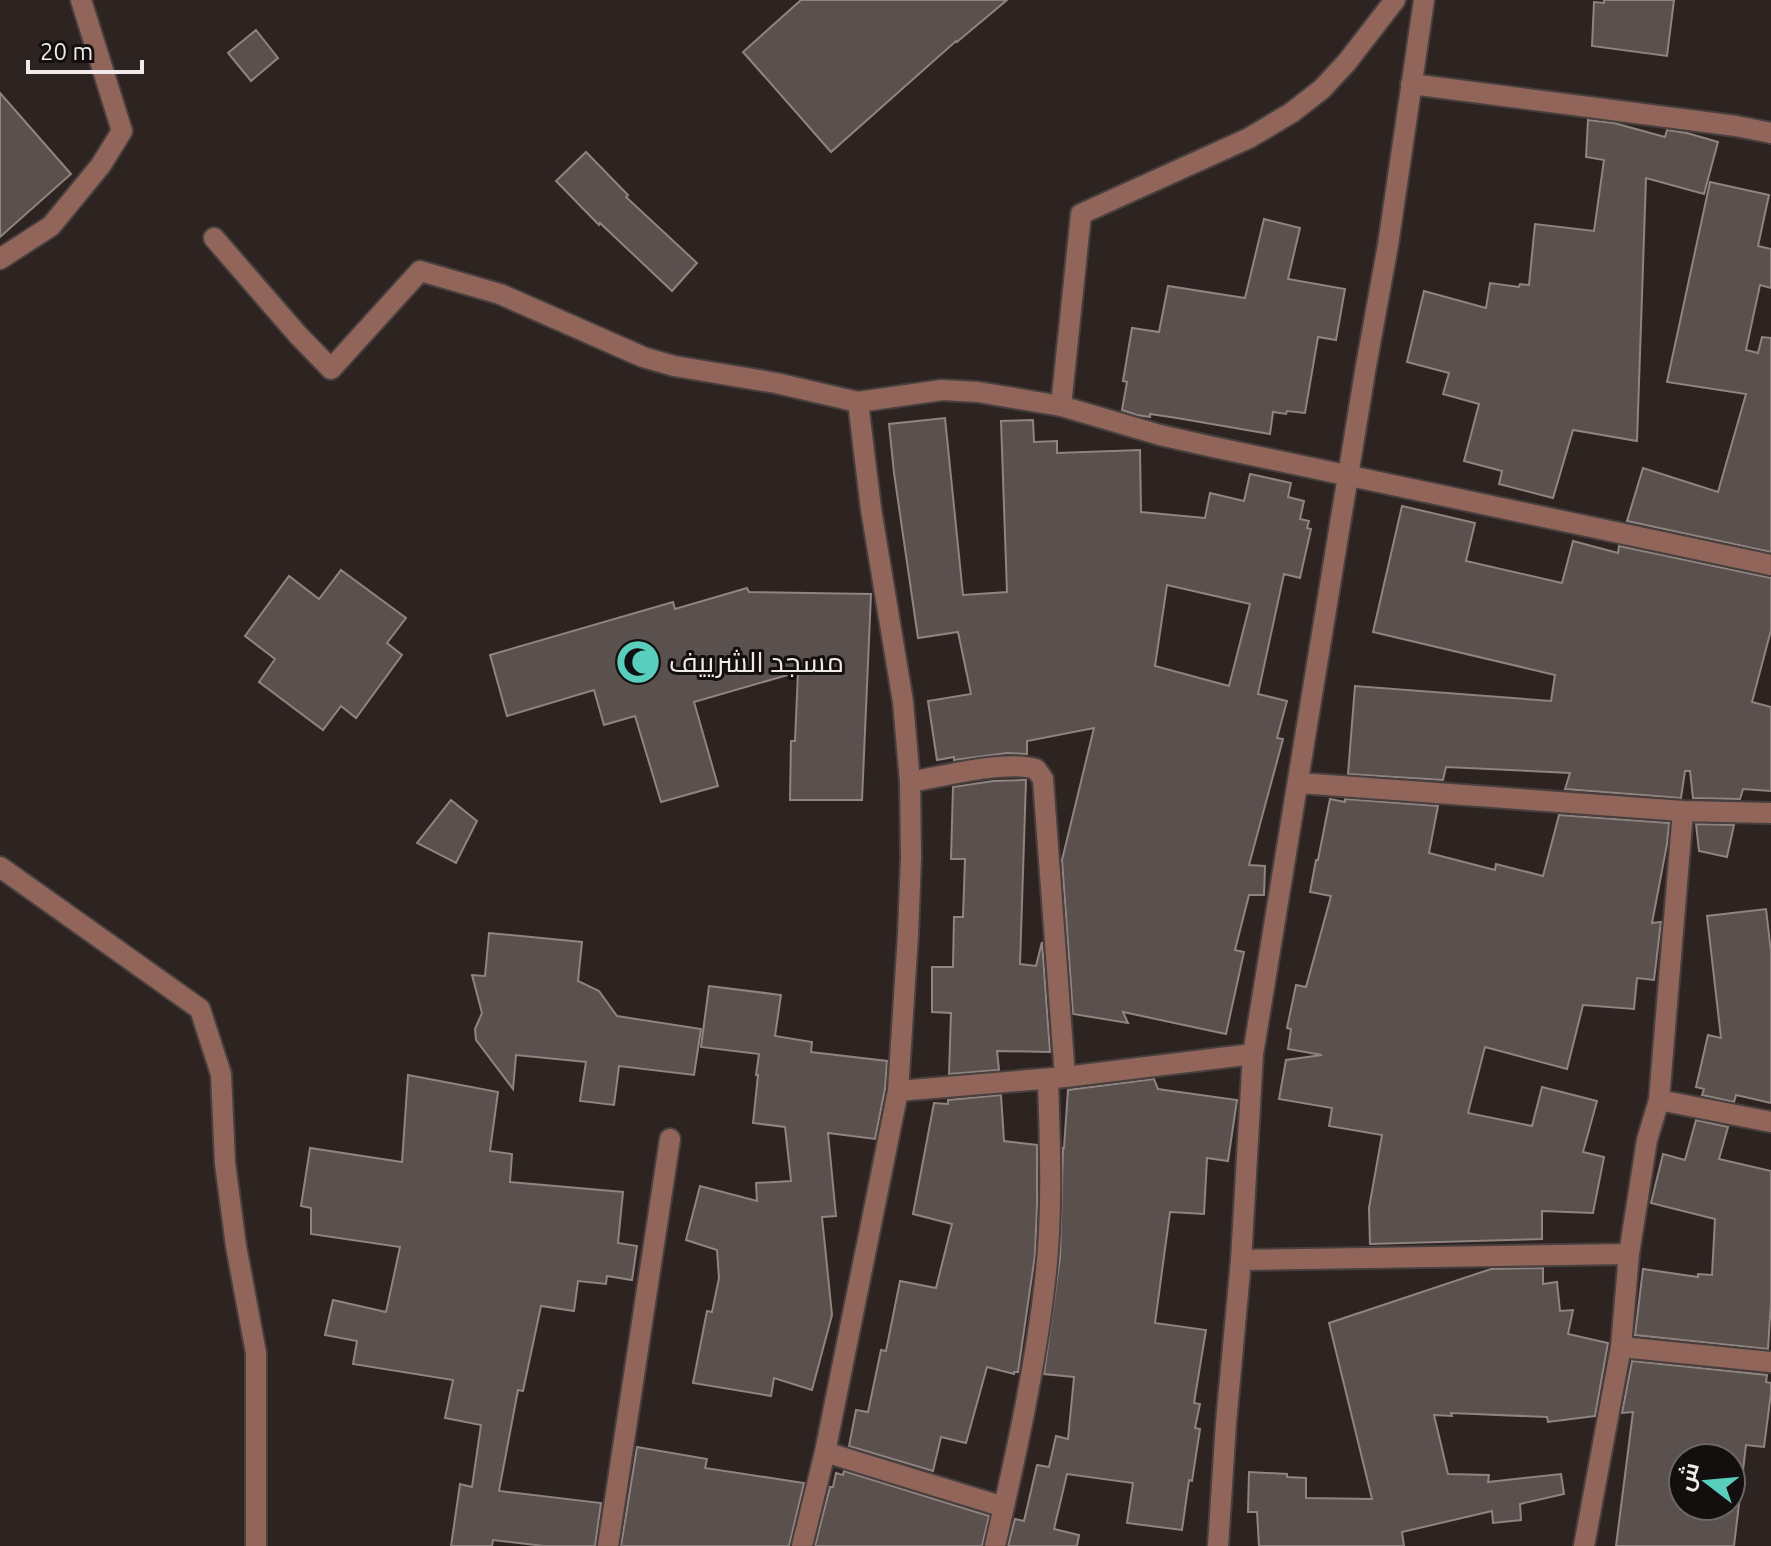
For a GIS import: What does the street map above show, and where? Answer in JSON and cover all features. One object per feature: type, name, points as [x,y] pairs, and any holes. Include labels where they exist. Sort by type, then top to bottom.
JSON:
[{"type":"street","points":[[0,259],[51,226],[101,165],[122,131],[81,0]]},
{"type":"street","points":[[1061,406],[1081,214],[1249,138],[1291,113],[1322,89],[1347,62],[1395,0]]},
{"type":"street","points":[[1218,1546],[1241,1260],[1253,1054],[1391,230],[1424,0]]},
{"type":"street","points":[[1411,84],[1771,133]]},
{"type":"street","points":[[214,238],[331,369],[420,271],[500,294],[643,357],[674,366],[776,383],[858,402],[942,390],[978,392],[1061,406],[1160,435],[1771,565]]},
{"type":"street","points":[[802,1546],[825,1452],[898,1091],[910,888],[910,782],[903,702],[871,509],[858,402]]},
{"type":"street","points":[[910,782],[1022,765],[1036,769],[1043,779],[1056,1078],[1046,1279],[1034,1362],[995,1546]]},
{"type":"street","points":[[1299,783],[1683,811],[1771,813]]},
{"type":"street","points":[[1584,1546],[1621,1347],[1629,1254],[1647,1140],[1659,1100],[1683,811]]},
{"type":"street","points":[[0,867],[200,1009],[221,1074],[225,1163],[236,1246],[256,1353],[256,1546]]},
{"type":"street","points":[[898,1091],[1056,1078],[1253,1054]]},
{"type":"street","points":[[1659,1100],[1771,1122]]},
{"type":"street","points":[[608,1546],[670,1139]]},
{"type":"street","points":[[1241,1260],[1629,1254]]},
{"type":"street","points":[[1621,1347],[1771,1362]]},
{"type":"street","points":[[825,1452],[1004,1507]]},
{"type":"building","points":[[801,0],[1007,0],[831,152],[743,52]]},
{"type":"building","points":[[1604,0],[1674,0],[1667,56],[1592,46],[1594,2],[1604,3]]},
{"type":"building","points":[[256,30],[278,58],[251,81],[228,53]]},
{"type":"building","points":[[0,93],[71,174],[0,237]]},
{"type":"building","points":[[1588,120],[1614,123],[1665,137],[1667,130],[1718,142],[1704,194],[1646,178],[1637,441],[1573,430],[1553,498],[1499,484],[1502,471],[1464,461],[1479,404],[1443,394],[1449,373],[1407,362],[1424,291],[1486,308],[1490,283],[1519,287],[1520,284],[1529,285],[1535,224],[1594,231],[1604,160],[1586,157]]},
{"type":"building","points":[[586,152],[628,195],[626,197],[697,263],[672,291],[556,181]]},
{"type":"building","points":[[1710,182],[1769,195],[1758,246],[1771,249],[1771,288],[1760,285],[1746,350],[1758,353],[1762,337],[1771,338],[1771,552],[1627,521],[1643,468],[1718,492],[1746,394],[1667,382]]},
{"type":"building","points":[[1264,219],[1300,228],[1288,279],[1345,289],[1336,340],[1318,337],[1305,413],[1273,412],[1270,434],[1150,414],[1150,417],[1137,415],[1122,410],[1127,382],[1123,381],[1132,328],[1159,332],[1168,286],[1245,298]]},
{"type":"building","points":[[945,418],[963,595],[1007,592],[1001,421],[1033,420],[1034,442],[1057,441],[1057,453],[1140,450],[1141,512],[1205,518],[1210,493],[1244,501],[1250,474],[1291,483],[1288,497],[1304,501],[1300,519],[1309,521],[1307,528],[1311,529],[1300,578],[1284,574],[1258,694],[1287,701],[1277,738],[1283,739],[1249,865],[1265,866],[1264,895],[1249,895],[1235,950],[1244,952],[1226,1034],[1123,1012],[1128,1023],[1073,1014],[1062,860],[1094,728],[1027,741],[1027,754],[937,760],[928,701],[971,694],[958,632],[918,638],[889,424]],"holes":[[[1167,585],[1250,604],[1229,686],[1155,666]]]},
{"type":"building","points":[[1402,506],[1475,523],[1466,561],[1562,583],[1573,541],[1618,553],[1619,546],[1771,578],[1771,630],[1752,702],[1771,707],[1771,791],[1743,789],[1740,799],[1693,798],[1690,771],[1685,771],[1681,798],[1565,789],[1570,773],[1446,767],[1443,780],[1348,774],[1355,686],[1551,701],[1555,675],[1373,632]]},
{"type":"building","points":[[341,570],[406,618],[387,643],[402,655],[356,718],[341,706],[323,730],[259,682],[275,659],[245,636],[289,576],[319,599]]},
{"type":"building","points":[[747,588],[749,592],[871,594],[862,800],[790,800],[791,741],[795,741],[798,672],[694,702],[718,786],[661,802],[635,716],[604,725],[594,690],[507,716],[490,655],[673,602],[675,609]]},
{"type":"building","points":[[1026,780],[1020,964],[1036,966],[1042,942],[1050,1052],[997,1051],[999,1070],[949,1074],[951,1013],[932,1012],[932,967],[953,967],[954,917],[963,917],[965,859],[951,859],[953,787]]},
{"type":"building","points":[[1330,799],[1438,806],[1429,853],[1495,870],[1496,864],[1543,876],[1559,815],[1669,823],[1652,923],[1661,922],[1654,980],[1637,978],[1634,1009],[1583,1005],[1567,1069],[1485,1047],[1468,1113],[1532,1126],[1542,1087],[1597,1101],[1583,1152],[1604,1157],[1593,1213],[1542,1211],[1542,1239],[1370,1244],[1369,1208],[1382,1135],[1329,1126],[1332,1108],[1279,1099],[1286,1060],[1322,1055],[1288,1049],[1291,1029],[1287,1028],[1296,985],[1306,987],[1331,896],[1310,892]]},
{"type":"building","points":[[451,800],[477,821],[456,863],[417,843]]},
{"type":"building","points":[[1696,824],[1734,825],[1727,857],[1699,851]]},
{"type":"building","points":[[1766,909],[1771,952],[1771,1103],[1736,1095],[1734,1102],[1702,1095],[1704,1089],[1696,1087],[1708,1035],[1721,1038],[1707,916]]},
{"type":"building","points":[[489,933],[582,942],[578,981],[599,991],[617,1016],[701,1029],[694,1075],[619,1066],[614,1105],[580,1101],[586,1062],[516,1055],[513,1089],[476,1040],[475,1029],[482,1013],[472,975],[485,976]]},
{"type":"building","points":[[709,986],[781,995],[775,1036],[812,1042],[811,1052],[887,1061],[875,1139],[828,1133],[836,1216],[822,1217],[832,1315],[812,1390],[774,1378],[771,1396],[693,1383],[707,1311],[712,1312],[719,1278],[717,1250],[686,1240],[700,1186],[757,1201],[756,1183],[791,1181],[785,1127],[753,1123],[759,1054],[701,1047]]},
{"type":"building","points":[[408,1075],[498,1092],[490,1151],[512,1154],[510,1182],[623,1192],[618,1243],[637,1246],[632,1280],[607,1276],[606,1284],[578,1281],[574,1311],[541,1306],[523,1391],[518,1390],[499,1491],[601,1503],[595,1546],[544,1546],[493,1540],[492,1546],[451,1546],[460,1484],[472,1487],[481,1425],[445,1418],[453,1380],[353,1364],[357,1341],[325,1335],[333,1300],[386,1312],[400,1247],[311,1234],[311,1208],[301,1206],[310,1148],[402,1162]]},
{"type":"building","points":[[1154,1079],[1158,1089],[1237,1100],[1228,1161],[1207,1158],[1204,1214],[1170,1212],[1155,1323],[1206,1330],[1194,1403],[1200,1404],[1195,1428],[1200,1429],[1182,1530],[1127,1523],[1133,1483],[1067,1474],[1054,1529],[1079,1535],[1077,1546],[1008,1546],[1015,1519],[1024,1521],[1037,1465],[1049,1467],[1056,1436],[1068,1439],[1074,1377],[1044,1374],[1060,1257],[1068,1090]]},
{"type":"building","points":[[1001,1095],[1004,1141],[1037,1145],[1035,1255],[1018,1372],[1014,1374],[987,1367],[966,1443],[941,1437],[933,1471],[849,1446],[856,1410],[868,1412],[881,1350],[886,1351],[900,1281],[936,1288],[952,1224],[913,1214],[934,1103],[948,1104],[948,1100]]},
{"type":"building","points":[[1696,1120],[1728,1127],[1719,1159],[1771,1171],[1768,1349],[1635,1335],[1643,1269],[1698,1277],[1698,1274],[1712,1275],[1715,1219],[1651,1203],[1663,1154],[1685,1160]]},
{"type":"building","points":[[1543,1268],[1543,1284],[1557,1282],[1560,1311],[1573,1310],[1568,1334],[1608,1343],[1595,1416],[1548,1422],[1547,1417],[1434,1415],[1448,1474],[1489,1475],[1488,1482],[1561,1474],[1564,1494],[1520,1504],[1521,1520],[1493,1523],[1492,1511],[1402,1532],[1404,1546],[1259,1546],[1257,1512],[1248,1512],[1249,1472],[1306,1478],[1306,1498],[1372,1499],[1329,1323],[1491,1269]]},
{"type":"building","points":[[1632,1361],[1767,1375],[1766,1382],[1771,1383],[1771,1393],[1764,1447],[1747,1445],[1747,1442],[1667,1442],[1667,1522],[1737,1522],[1734,1546],[1616,1546],[1633,1412],[1622,1413]]},
{"type":"building","points":[[637,1447],[707,1459],[705,1468],[804,1483],[789,1546],[621,1546]]},
{"type":"building","points":[[844,1471],[989,1516],[982,1546],[815,1546],[830,1487],[833,1487],[836,1473],[843,1475]]},
{"type":"place","name":"مسجد الشرييف","points":[[638,662]]}]
